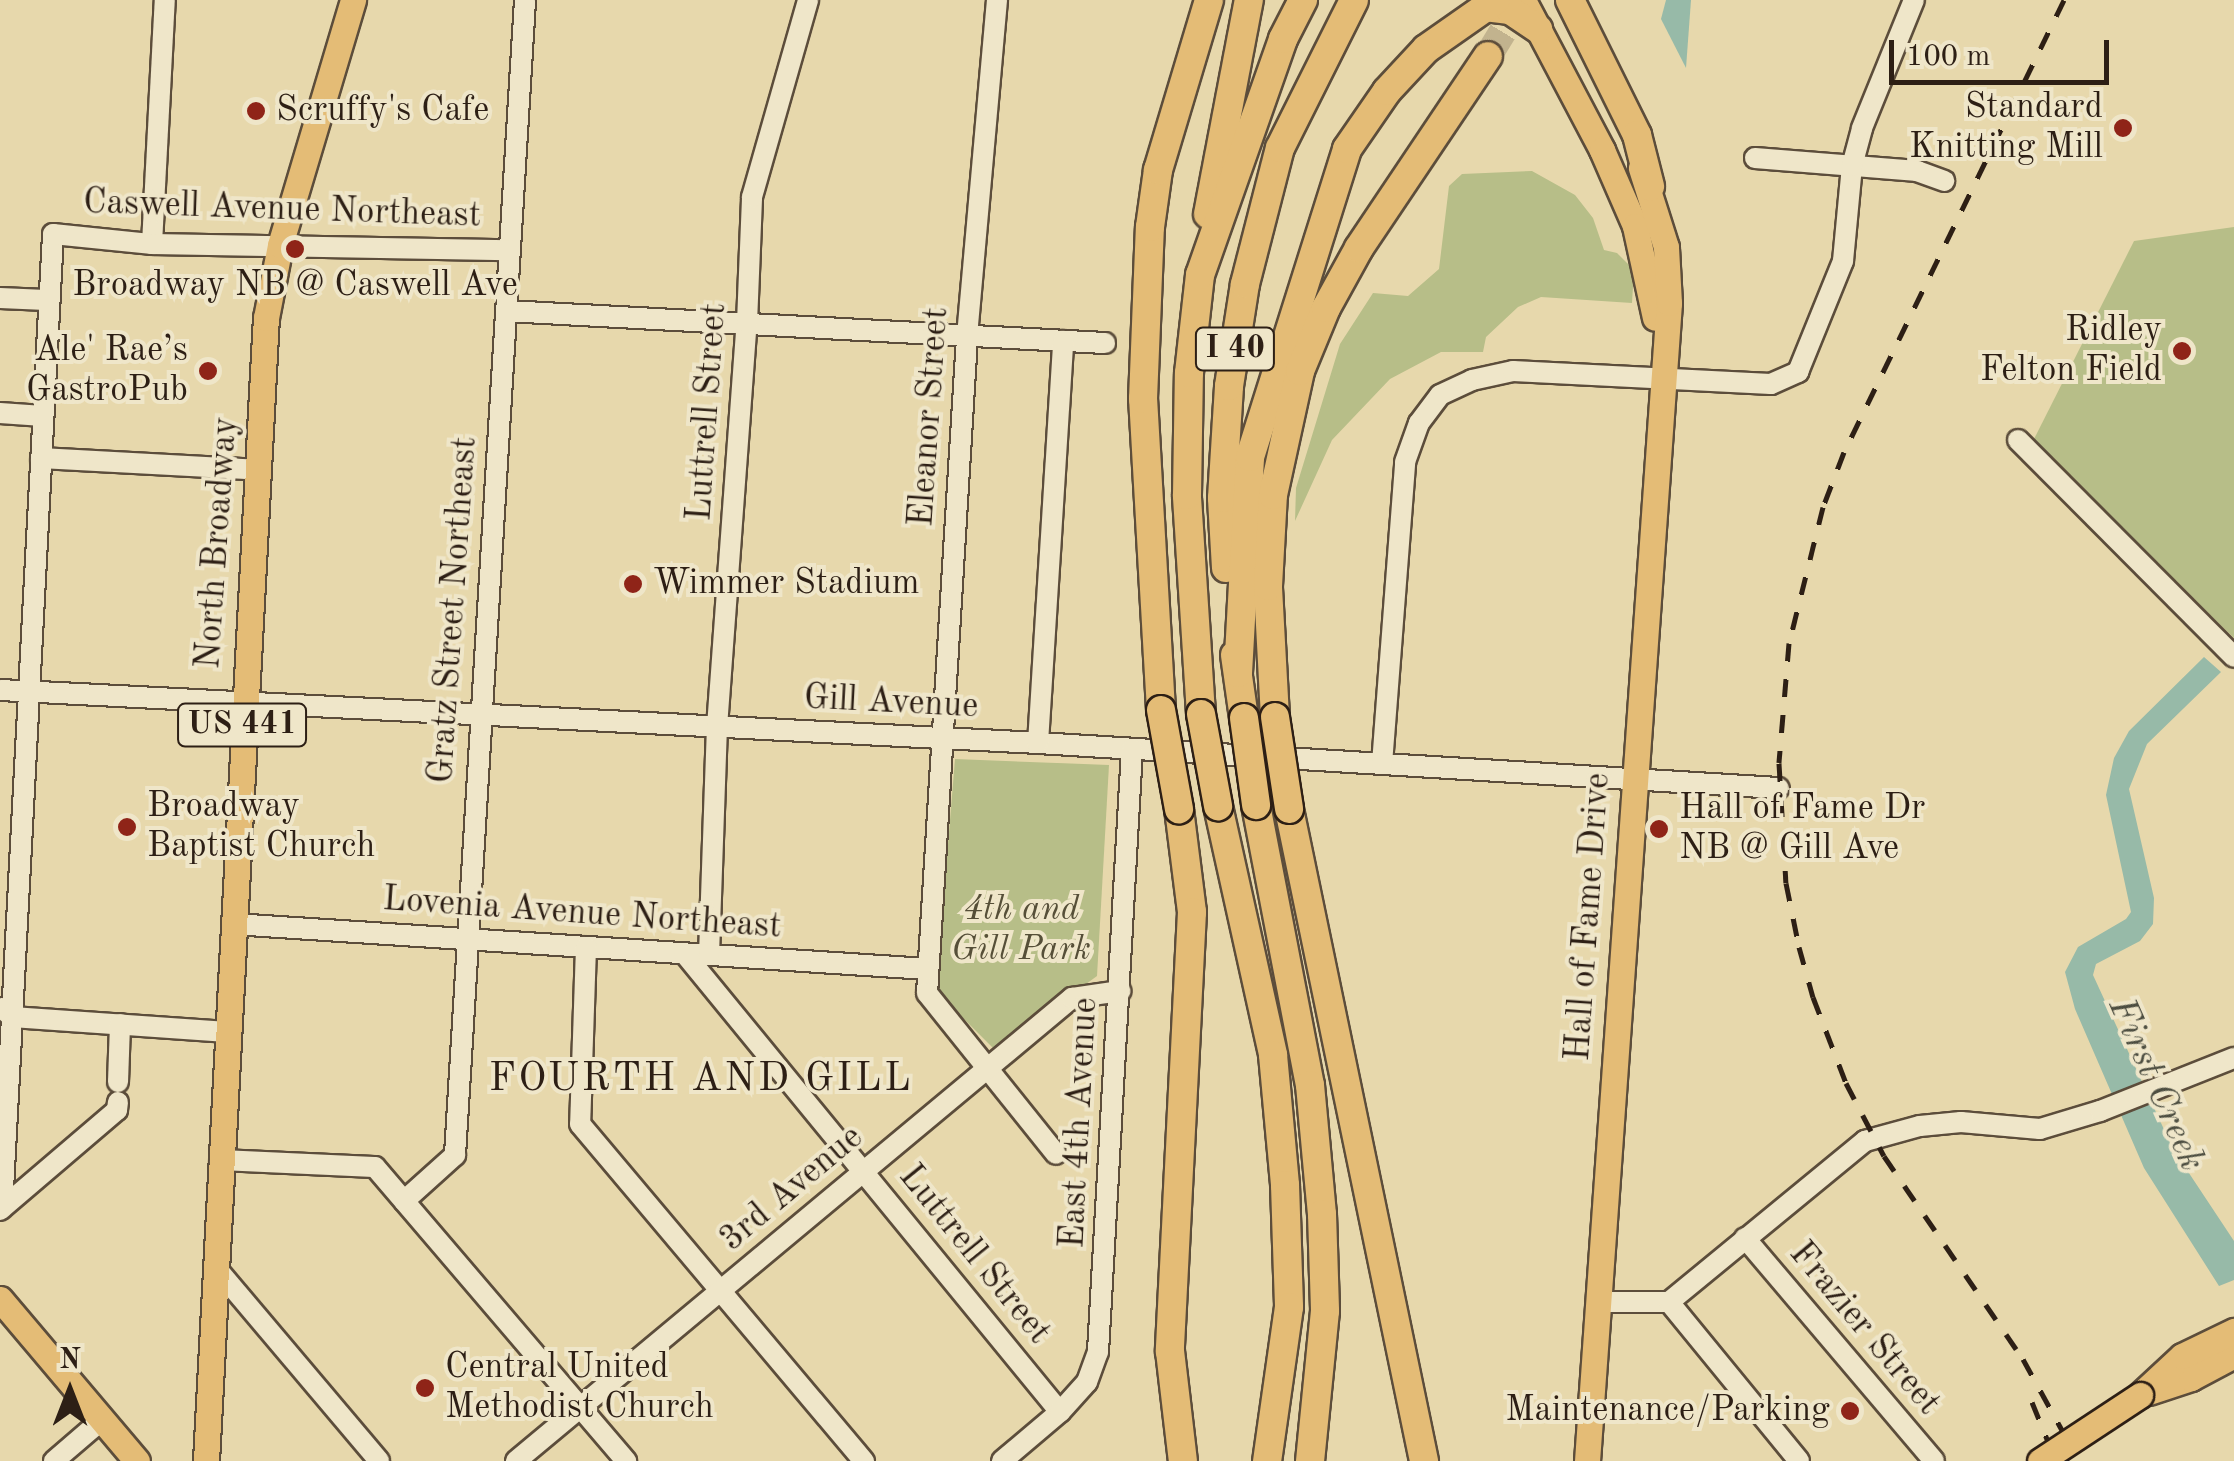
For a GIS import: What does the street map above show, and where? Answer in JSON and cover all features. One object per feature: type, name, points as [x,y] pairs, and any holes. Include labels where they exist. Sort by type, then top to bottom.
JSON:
[{"type":"highway","points":[[1183,1461],[1170,1351],[1192,929],[1179,809],[1162,710],[1143,399],[1150,227],[1158,170],[1209,0]]},
{"type":"highway","name":"I 40","points":[[1268,1461],[1288,1307],[1285,1185],[1273,1056],[1201,714],[1187,495],[1189,373],[1200,276],[1283,39],[1303,0]]},
{"type":"highway","name":"I 40","points":[[1310,1461],[1325,1310],[1322,1214],[1310,1085],[1256,805],[1229,616],[1222,498],[1229,386],[1245,284],[1280,148],[1354,0]]},
{"type":"highway","points":[[1570,0],[1638,136],[1650,186]]},
{"type":"highway","points":[[1238,673],[1250,457],[1347,148],[1387,92],[1426,49],[1490,4],[1510,10],[1538,28]]},
{"type":"highway","points":[[1200,276],[1212,184],[1248,7]]},
{"type":"highway","points":[[1424,1461],[1288,808],[1275,717],[1268,586],[1272,495],[1300,371],[1326,308],[1360,248],[1488,56]]},
{"type":"main road","name":"North Broadway","points":[[206,1461],[266,318],[280,245],[354,0]]},
{"type":"main road","name":"Hall of Fame Drive","points":[[1523,0],[1602,150],[1635,226],[1650,288],[1663,378]]},
{"type":"main road","name":"Hall of Fame Drive","points":[[1558,0],[1650,186],[1666,247],[1663,378],[1587,1461]]},
{"type":"main road","points":[[0,1300],[137,1461]]},
{"type":"main road","points":[[2040,1461],[2140,1395],[2182,1356],[2234,1332]]},
{"type":"main road","points":[[2140,1395],[2191,1378],[2234,1355]]},
{"type":"street","points":[[152,244],[165,0]]},
{"type":"street","name":"Gratz Street Northeast","points":[[404,1200],[455,1155],[525,0]]},
{"type":"street","name":"Luttrell Street","points":[[709,955],[717,727],[748,323],[752,197],[808,0]]},
{"type":"street","name":"Eleanor Street","points":[[997,0],[967,338],[940,738],[928,994],[1056,1154]]},
{"type":"street","points":[[1382,764],[1405,462],[1419,423],[1440,396],[1472,380],[1529,372],[1771,384],[1798,372],[1843,261],[1852,166],[1862,128],[1914,0]]},
{"type":"street","points":[[1756,158],[1918,171],[1944,181]]},
{"type":"street","name":"Caswell Avenue Northeast","points":[[46,300],[53,234],[152,244],[509,250]]},
{"type":"street","points":[[0,298],[46,300],[44,416],[26,691],[11,799],[1,1209]]},
{"type":"street","points":[[506,311],[1105,344]]},
{"type":"street","points":[[1038,743],[1063,340]]},
{"type":"street","points":[[0,413],[44,416]]},
{"type":"street","points":[[2018,440],[2234,657]]},
{"type":"street","points":[[41,458],[260,470]]},
{"type":"street","name":"Gill Avenue","points":[[0,690],[1038,743],[1779,788]]},
{"type":"street","name":"East 4th Avenue","points":[[1002,1461],[1060,1412],[1087,1382],[1098,1352],[1132,749]]},
{"type":"street","name":"Lovenia Avenue Northeast","points":[[234,924],[927,969]]},
{"type":"street","points":[[586,947],[580,1124],[864,1461]]},
{"type":"street","name":"Luttrell Street","points":[[684,953],[1060,1412]]},
{"type":"street","name":"3rd Avenue","points":[[516,1461],[1072,998],[1120,992]]},
{"type":"street","points":[[6,1012],[227,1032]]},
{"type":"street","points":[[1,1209],[117,1110],[120,1024]]},
{"type":"street","points":[[1598,1302],[1669,1302],[1866,1141],[1920,1126],[1961,1122],[2040,1128],[2100,1111],[2234,1058]]},
{"type":"street","points":[[220,1160],[375,1167],[626,1461]]},
{"type":"street","name":"Frazier Street","points":[[1746,1238],[1934,1461]]},
{"type":"street","points":[[216,1269],[379,1461]]},
{"type":"street","points":[[1669,1302],[1799,1461]]},
{"type":"street","points":[[54,1461],[102,1420]]},
{"type":"green space","points":[[1532,171],[1575,195],[1593,218],[1604,250],[1617,253],[1634,270],[1632,303],[1541,297],[1518,307],[1486,337],[1483,352],[1441,352],[1390,379],[1332,440],[1295,521],[1296,488],[1340,344],[1373,293],[1408,296],[1439,269],[1449,186],[1462,174]]},
{"type":"green space","points":[[2234,227],[2234,638],[2032,443],[2134,241]]},
{"type":"green space","name":"4th and Gill Park","points":[[955,759],[1109,765],[1097,976],[995,1050],[936,991]]},
{"type":"shaded area","points":[[1666,0],[1691,0],[1686,68],[1661,19]]},
{"type":"shaded area","name":"First Creek","points":[[2204,657],[2221,672],[2147,744],[2129,789],[2154,898],[2153,924],[2140,941],[2096,964],[2093,975],[2173,1149],[2234,1241],[2234,1280],[2219,1286],[2144,1168],[2075,1009],[2065,972],[2078,947],[2126,919],[2131,912],[2106,795],[2114,758],[2129,731]]},
{"type":"tunnel","points":[[1488,56],[1522,0]]},
{"type":"railway","points":[[2064,0],[1844,452],[1823,507],[1789,643],[1779,763],[1786,883],[1799,947],[1813,997],[1846,1083],[1884,1156],[2023,1359],[2062,1430],[2071,1461]]},
{"type":"railway","points":[[2032,1402],[2056,1461]]},
{"type":"place","name":"Scruffy's Cafe","points":[[256,111]]},
{"type":"place","name":"Standard Knitting Mill","points":[[2123,128]]},
{"type":"place","name":"Broadway NB @ Caswell Ave","points":[[295,249]]},
{"type":"place","name":"Ridley Felton Field","points":[[2182,351]]},
{"type":"place","name":"Ale' Rae’s GastroPub","points":[[208,371]]},
{"type":"place","name":"Wimmer Stadium","points":[[633,584]]},
{"type":"place","name":"Broadway Baptist Church","points":[[127,827]]},
{"type":"place","name":"Hall of Fame Dr NB @ Gill Ave","points":[[1659,829]]},
{"type":"place","name":"Central United Methodist Church","points":[[425,1388]]},
{"type":"place","name":"Maintenance/Parking","points":[[1850,1411]]},
{"type":"district","name":"FOURTH AND GILL","points":[[701,1080]]}]
